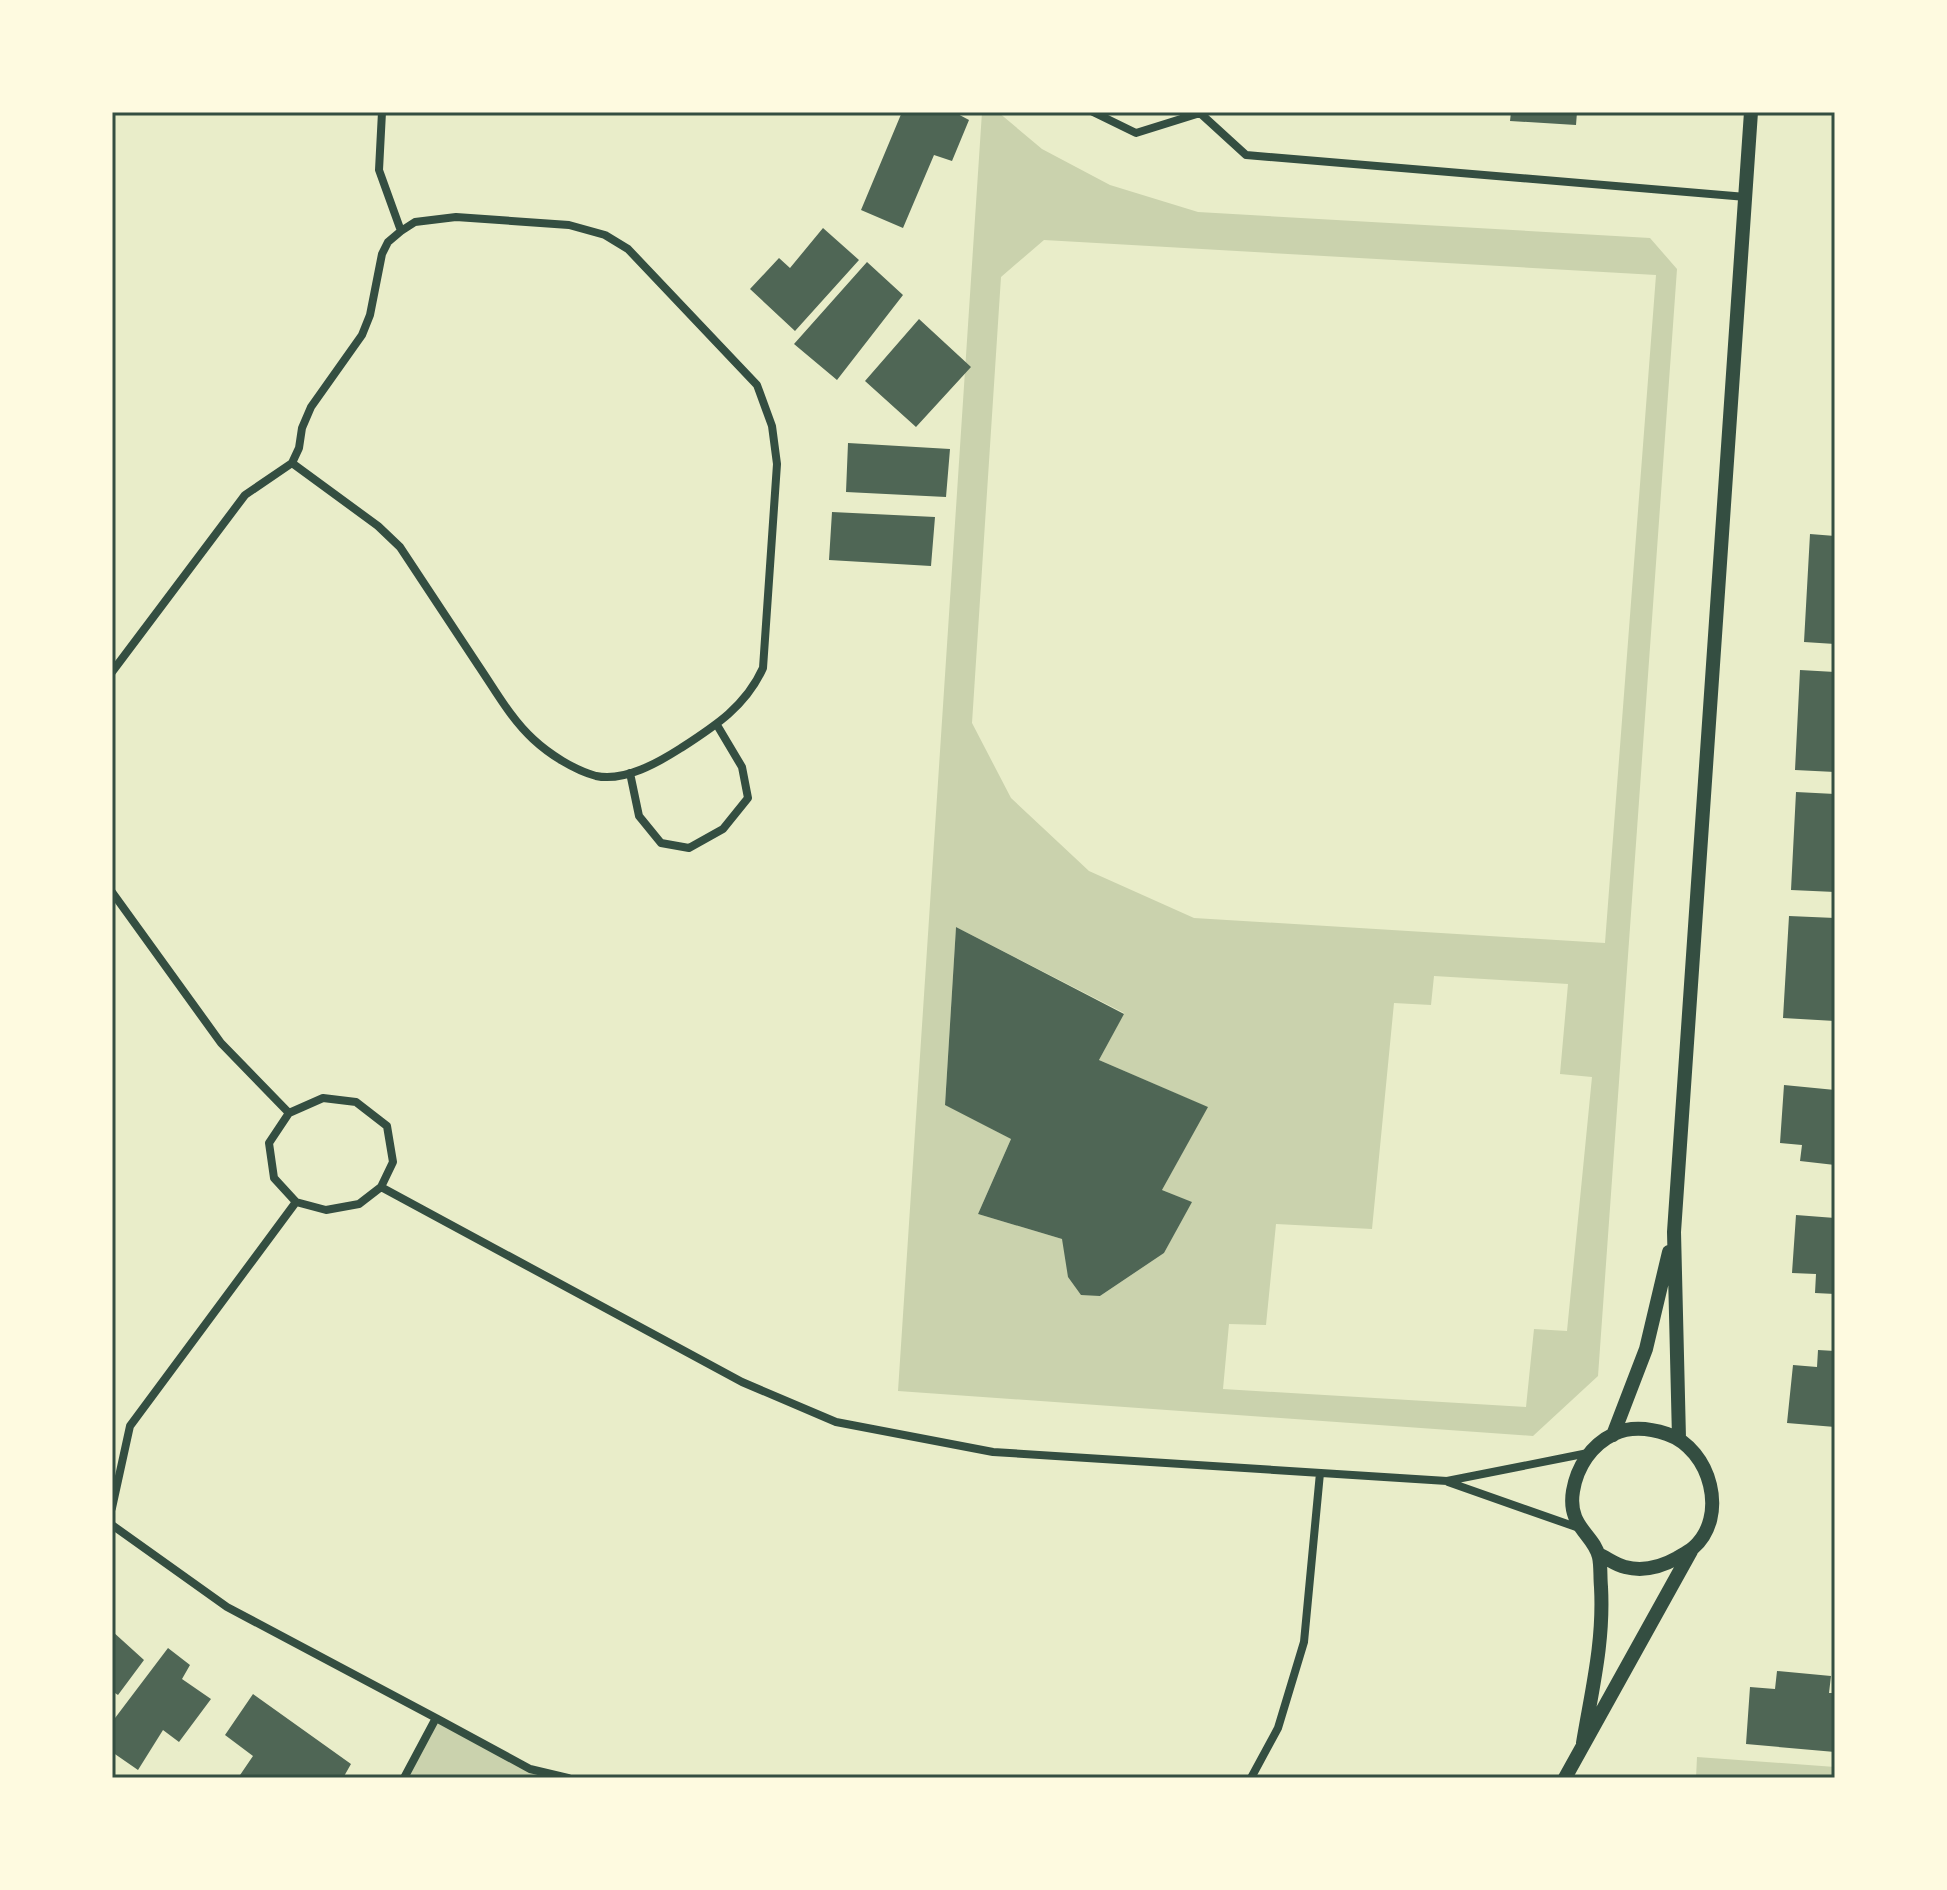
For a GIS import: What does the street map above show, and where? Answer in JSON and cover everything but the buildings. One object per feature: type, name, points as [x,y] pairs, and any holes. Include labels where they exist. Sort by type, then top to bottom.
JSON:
[{"type":"street","points":[[382,112],[379,170],[401,231]]},
{"type":"street","points":[[1093,112],[1136,133],[1200,113],[1246,155],[1746,197]]},
{"type":"street","points":[[1679,1438],[1674,1232],[1751,112]]},
{"type":"street","points":[[112,672],[245,495],[292,463],[311,407],[362,335],[370,315],[382,254],[388,242],[415,222],[456,217],[569,225],[605,235],[628,249],[757,385],[772,426],[777,464],[763,668],[755,686],[717,725],[662,760],[630,773],[599,777],[573,767],[533,739],[502,702],[400,547],[378,526],[292,463]]},
{"type":"street","points":[[630,773],[639,816],[661,843],[689,848],[723,829],[748,798],[742,767],[717,725]]},
{"type":"street","points":[[112,892],[221,1043],[289,1113]]},
{"type":"street","points":[[323,1098],[356,1102],[387,1126],[393,1162],[381,1187],[359,1204],[326,1210],[296,1202],[274,1178],[269,1143],[289,1113],[323,1098]]},
{"type":"street","points":[[381,1187],[742,1382],[836,1422],[993,1452],[1447,1481],[1589,1453]]},
{"type":"street","points":[[112,1508],[130,1426],[296,1202]]},
{"type":"street","points":[[1613,1435],[1646,1349],[1674,1232]]},
{"type":"street","points":[[1565,1778],[1701,1538],[1710,1516],[1711,1482],[1700,1458],[1679,1438],[1653,1429],[1637,1428],[1613,1435],[1589,1453],[1580,1467],[1572,1505],[1579,1528],[1598,1554],[1623,1567],[1637,1569],[1661,1567],[1693,1548]]},
{"type":"street","points":[[1251,1778],[1278,1728],[1304,1642],[1320,1473]]},
{"type":"street","points":[[1447,1481],[1579,1528]]},
{"type":"street","points":[[112,1525],[227,1607],[530,1769],[568,1778]]},
{"type":"street","points":[[1583,1743],[1602,1634],[1598,1554]]},
{"type":"street","points":[[404,1778],[436,1718]]},
{"type":"green space","points":[[982,112],[998,112],[1042,149],[1110,185],[1198,212],[1650,238],[1677,269],[1598,1376],[1533,1436],[898,1391]],"holes":[[[1044,240],[1656,275],[1605,943],[1194,918],[1089,871],[1011,798],[972,723],[1001,277]],[[956,927],[1124,1013],[1099,1060],[1207,1107],[1162,1190],[1191,1202],[1164,1253],[1100,1296],[1062,1239],[978,1214],[1011,1139],[945,1104]],[[1434,976],[1568,984],[1560,1074],[1592,1077],[1567,1331],[1534,1329],[1526,1407],[1223,1389],[1229,1324],[1266,1325],[1276,1224],[1372,1229],[1394,1003],[1431,1005]]]},
{"type":"green space","points":[[436,1718],[530,1769],[568,1778],[404,1778]]},
{"type":"green space","points":[[1697,1757],[1835,1767],[1835,1778],[1696,1778]]}]
